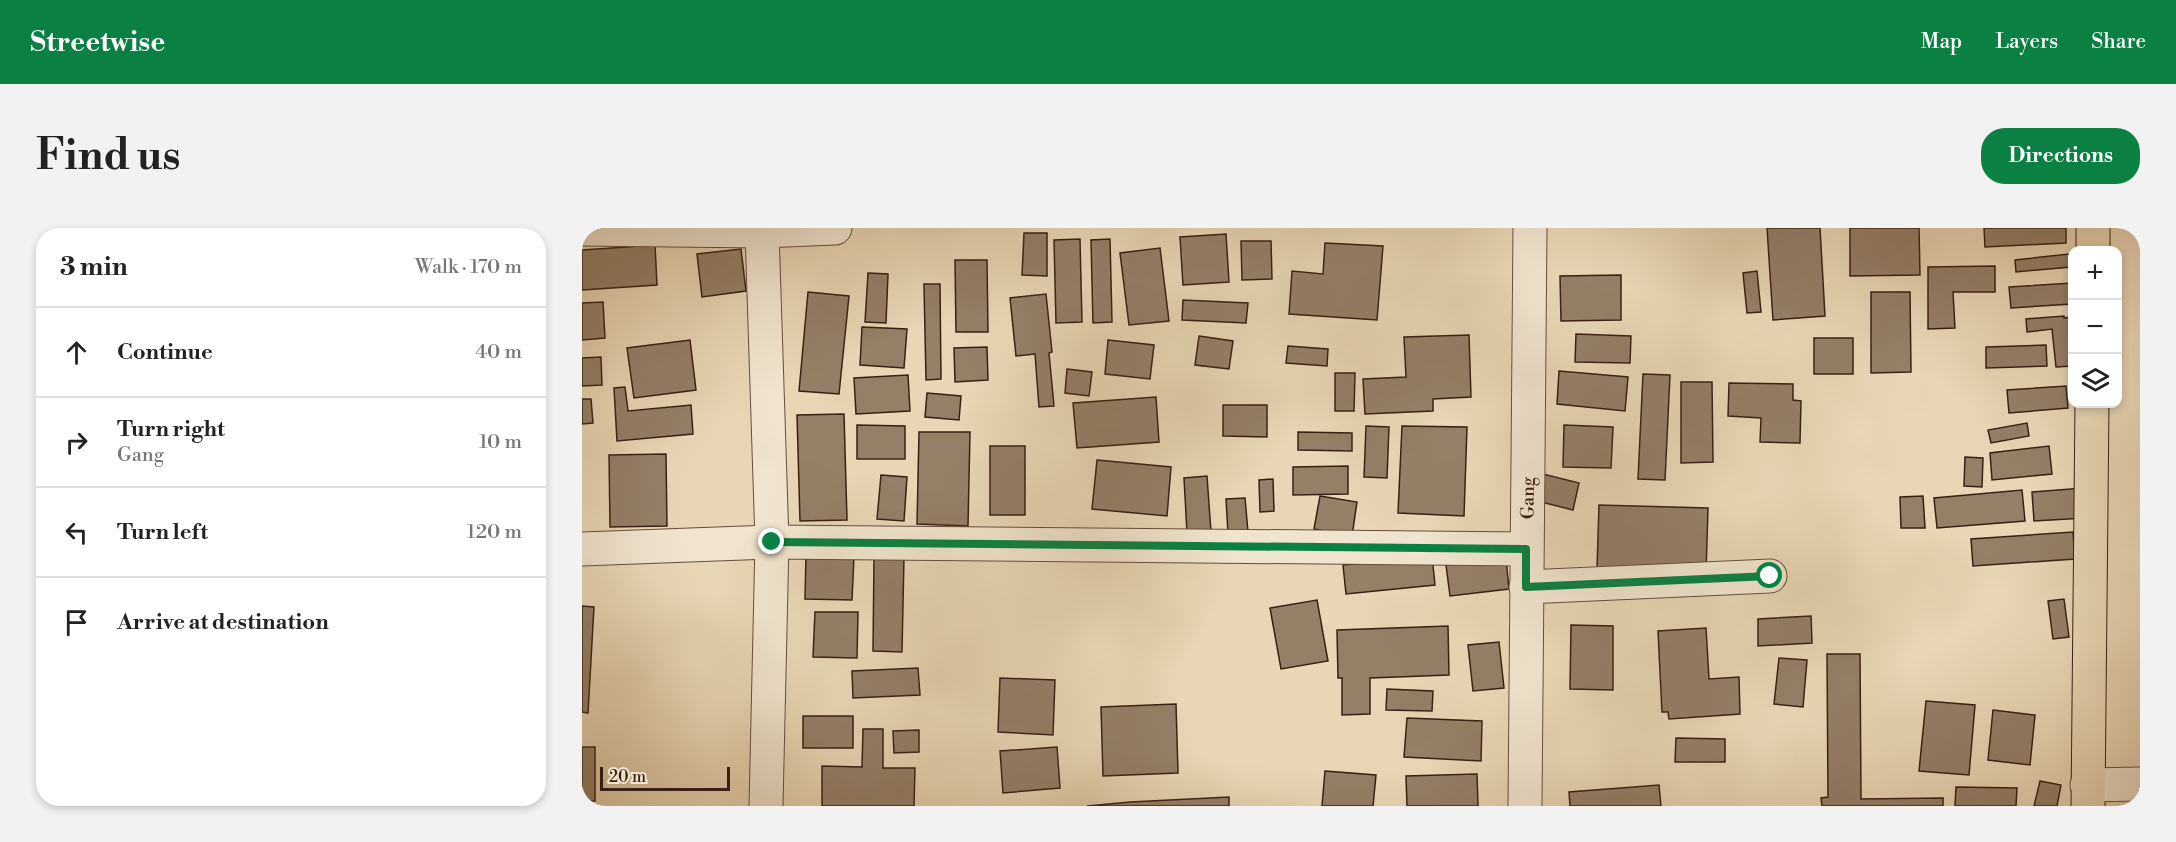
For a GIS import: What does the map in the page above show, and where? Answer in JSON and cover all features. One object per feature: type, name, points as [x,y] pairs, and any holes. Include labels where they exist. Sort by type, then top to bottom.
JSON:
[{"type":"main road","points":[[2093,228],[2093,246]]},
{"type":"main road","points":[[2088,795],[2091,408]]},
{"type":"street","points":[[582,229],[835,228]]},
{"type":"street","name":"Gang","points":[[1525,806],[1530,228]]},
{"type":"street","points":[[762,230],[772,542],[766,806]]},
{"type":"street","points":[[582,549],[772,542],[1526,549]]},
{"type":"street","points":[[1526,587],[1770,576]]},
{"type":"street","points":[[2088,795],[2140,784]]},
{"type":"building","points":[[1767,228],[1820,228],[1825,316],[1773,320]]},
{"type":"building","points":[[1850,228],[1919,228],[1920,275],[1850,276]]},
{"type":"building","points":[[1984,228],[2066,228],[2066,243],[1985,247]]},
{"type":"building","points":[[1024,233],[1047,233],[1047,276],[1022,275]]},
{"type":"building","points":[[1226,234],[1229,282],[1183,285],[1180,237]]},
{"type":"building","points":[[1080,239],[1082,322],[1056,323],[1054,240]]},
{"type":"building","points":[[1110,239],[1112,322],[1093,323],[1091,240]]},
{"type":"building","points":[[1241,241],[1271,241],[1272,279],[1242,280]]},
{"type":"building","points":[[1325,243],[1383,246],[1377,320],[1289,314],[1292,271],[1323,274]]},
{"type":"building","points":[[655,245],[657,285],[582,290],[582,250]]},
{"type":"building","points":[[1160,248],[1169,321],[1129,325],[1120,253]]},
{"type":"building","points":[[741,249],[746,291],[702,297],[697,254]]},
{"type":"building","points":[[2068,254],[2068,267],[2016,272],[2015,260]]},
{"type":"building","points":[[955,260],[987,260],[988,332],[956,332]]},
{"type":"building","points":[[1995,266],[1995,292],[1953,292],[1955,328],[1928,329],[1928,267]]},
{"type":"building","points":[[1757,271],[1761,312],[1747,313],[1743,273]]},
{"type":"building","points":[[868,273],[888,274],[886,323],[865,322]]},
{"type":"building","points":[[1621,275],[1621,320],[1561,321],[1560,276]]},
{"type":"building","points":[[2068,283],[2068,304],[2011,308],[2009,287]]},
{"type":"building","points":[[924,284],[940,284],[941,379],[926,380]]},
{"type":"building","points":[[808,292],[849,296],[839,394],[799,391]]},
{"type":"building","points":[[1871,292],[1910,292],[1911,372],[1871,373]]},
{"type":"building","points":[[1046,294],[1052,352],[1049,353],[1054,406],[1039,407],[1035,354],[1016,356],[1010,298]]},
{"type":"building","points":[[1183,300],[1248,303],[1246,323],[1182,320]]},
{"type":"building","points":[[603,302],[605,338],[582,340],[582,303]]},
{"type":"building","points":[[2068,317],[2068,366],[2056,367],[2052,329],[2027,332],[2026,319]]},
{"type":"building","points":[[862,327],[907,329],[904,368],[860,365]]},
{"type":"building","points":[[1576,334],[1631,336],[1630,363],[1575,362]]},
{"type":"building","points":[[1469,335],[1471,397],[1433,399],[1433,411],[1365,414],[1363,379],[1406,377],[1404,337]]},
{"type":"building","points":[[1199,336],[1233,341],[1229,369],[1195,365]]},
{"type":"building","points":[[1814,338],[1853,338],[1853,374],[1814,374]]},
{"type":"building","points":[[690,340],[696,390],[634,398],[627,348]]},
{"type":"building","points":[[1108,340],[1154,345],[1150,379],[1105,374]]},
{"type":"building","points":[[2046,345],[2047,366],[1986,368],[1986,347]]},
{"type":"building","points":[[1288,346],[1328,349],[1327,366],[1286,363]]},
{"type":"building","points":[[987,347],[988,380],[955,382],[954,348]]},
{"type":"building","points":[[601,357],[602,385],[582,386],[582,358]]},
{"type":"building","points":[[1067,369],[1092,372],[1089,396],[1065,393]]},
{"type":"building","points":[[1559,371],[1628,377],[1625,411],[1557,404]]},
{"type":"building","points":[[1335,373],[1355,373],[1354,411],[1335,411]]},
{"type":"building","points":[[1643,374],[1670,375],[1665,480],[1638,479]]},
{"type":"building","points":[[908,375],[910,411],[856,414],[854,378]]},
{"type":"building","points":[[1681,382],[1712,382],[1713,462],[1681,463]]},
{"type":"building","points":[[1729,383],[1793,384],[1793,400],[1801,401],[1800,443],[1760,442],[1761,418],[1728,416]]},
{"type":"building","points":[[2066,386],[2068,408],[2009,413],[2007,390]]},
{"type":"building","points":[[625,387],[628,411],[691,405],[693,434],[617,441],[614,388]]},
{"type":"building","points":[[927,393],[961,396],[959,420],[925,417]]},
{"type":"building","points":[[1156,397],[1159,442],[1077,448],[1073,403]]},
{"type":"building","points":[[582,399],[591,399],[593,423],[582,424]]},
{"type":"building","points":[[1223,405],[1267,405],[1267,437],[1223,436]]},
{"type":"building","points":[[844,414],[847,520],[800,521],[797,415]]},
{"type":"building","points":[[2027,423],[2029,436],[1991,443],[1988,430]]},
{"type":"building","points":[[857,425],[905,426],[905,459],[857,459]]},
{"type":"building","points":[[1564,425],[1613,427],[1611,468],[1563,467]]},
{"type":"building","points":[[1366,426],[1389,427],[1387,478],[1364,477]]},
{"type":"building","points":[[1402,426],[1467,427],[1464,516],[1398,513]]},
{"type":"building","points":[[919,432],[970,432],[968,526],[917,524]]},
{"type":"building","points":[[1298,432],[1352,433],[1352,451],[1298,450]]},
{"type":"building","points":[[990,446],[1025,446],[1025,515],[990,515]]},
{"type":"building","points":[[2049,446],[2052,474],[1992,480],[1990,453]]},
{"type":"building","points":[[666,454],[667,526],[610,527],[609,455]]},
{"type":"building","points":[[1965,457],[1983,458],[1982,487],[1964,486]]},
{"type":"building","points":[[1097,460],[1171,467],[1167,516],[1092,509]]},
{"type":"building","points":[[1348,466],[1348,494],[1293,495],[1293,467]]},
{"type":"building","points":[[1543,474],[1579,483],[1573,510],[1537,501]]},
{"type":"building","points":[[881,475],[907,477],[904,521],[877,519]]},
{"type":"building","points":[[1207,476],[1211,532],[1187,533],[1184,478]]},
{"type":"building","points":[[1273,479],[1274,511],[1260,512],[1259,480]]},
{"type":"building","points":[[2083,488],[2085,518],[2034,521],[2032,492]]},
{"type":"building","points":[[2022,490],[2025,521],[1937,528],[1934,498]]},
{"type":"building","points":[[1320,496],[1357,502],[1352,536],[1314,529]]},
{"type":"building","points":[[1923,496],[1925,528],[1901,528],[1900,497]]},
{"type":"building","points":[[1245,498],[1248,532],[1228,534],[1226,499]]},
{"type":"building","points":[[1599,505],[1708,508],[1706,573],[1597,569]]},
{"type":"building","points":[[2073,532],[2075,559],[1973,566],[1971,539]]},
{"type":"building","points":[[806,554],[854,556],[852,600],[805,599]]},
{"type":"building","points":[[874,556],[904,557],[902,652],[873,651]]},
{"type":"building","points":[[1432,556],[1435,585],[1346,594],[1343,565]]},
{"type":"building","points":[[1506,558],[1509,589],[1450,596],[1446,565]]},
{"type":"building","points":[[2064,599],[2069,637],[2053,639],[2048,601]]},
{"type":"building","points":[[1317,600],[1328,661],[1281,669],[1270,608]]},
{"type":"building","points":[[582,606],[594,607],[588,713],[582,712]]},
{"type":"building","points":[[815,612],[858,612],[857,658],[813,657]]},
{"type":"building","points":[[1811,616],[1812,643],[1758,646],[1758,619]]},
{"type":"building","points":[[1571,625],[1613,626],[1613,690],[1570,689]]},
{"type":"building","points":[[1448,626],[1449,675],[1370,678],[1370,714],[1342,715],[1342,678],[1338,678],[1337,630]]},
{"type":"building","points":[[1706,628],[1709,679],[1739,677],[1740,714],[1669,719],[1668,712],[1662,712],[1658,631]]},
{"type":"building","points":[[1499,642],[1504,688],[1473,691],[1468,645]]},
{"type":"building","points":[[1827,654],[1860,654],[1861,799],[1943,798],[1943,806],[1822,806],[1821,798],[1828,797]]},
{"type":"building","points":[[1779,658],[1807,660],[1803,707],[1774,704]]},
{"type":"building","points":[[918,668],[920,695],[853,698],[852,671]]},
{"type":"building","points":[[1000,678],[1055,680],[1053,735],[998,732]]},
{"type":"building","points":[[1387,689],[1433,691],[1432,711],[1386,710]]},
{"type":"building","points":[[1926,701],[1975,705],[1969,775],[1919,771]]},
{"type":"building","points":[[1176,704],[1178,773],[1103,776],[1101,707]]},
{"type":"building","points":[[1993,710],[2035,715],[2030,765],[1988,760]]},
{"type":"building","points":[[803,716],[853,716],[853,748],[803,748]]},
{"type":"building","points":[[1407,718],[1482,721],[1481,761],[1404,757]]},
{"type":"building","points":[[863,729],[883,729],[883,768],[915,768],[914,806],[822,806],[822,766],[862,767]]},
{"type":"building","points":[[919,730],[919,752],[894,753],[893,731]]},
{"type":"building","points":[[1676,738],[1725,739],[1725,762],[1675,762]]},
{"type":"building","points":[[582,747],[595,747],[595,801],[582,801]]},
{"type":"building","points":[[1057,747],[1060,788],[1003,793],[1000,751]]},
{"type":"building","points":[[1325,771],[1376,775],[1373,806],[1322,806]]},
{"type":"building","points":[[1477,774],[1478,806],[1407,806],[1406,776]]},
{"type":"building","points":[[2040,781],[2061,785],[2057,806],[2034,806]]},
{"type":"building","points":[[1659,785],[1661,806],[1570,806],[1569,792]]},
{"type":"building","points":[[1956,787],[2017,788],[2016,806],[1955,806]]},
{"type":"building","points":[[1229,797],[1229,806],[1087,806],[1130,802]]},
{"type":"route","points":[[772,542],[1526,549],[1526,587],[1770,576]]}]
